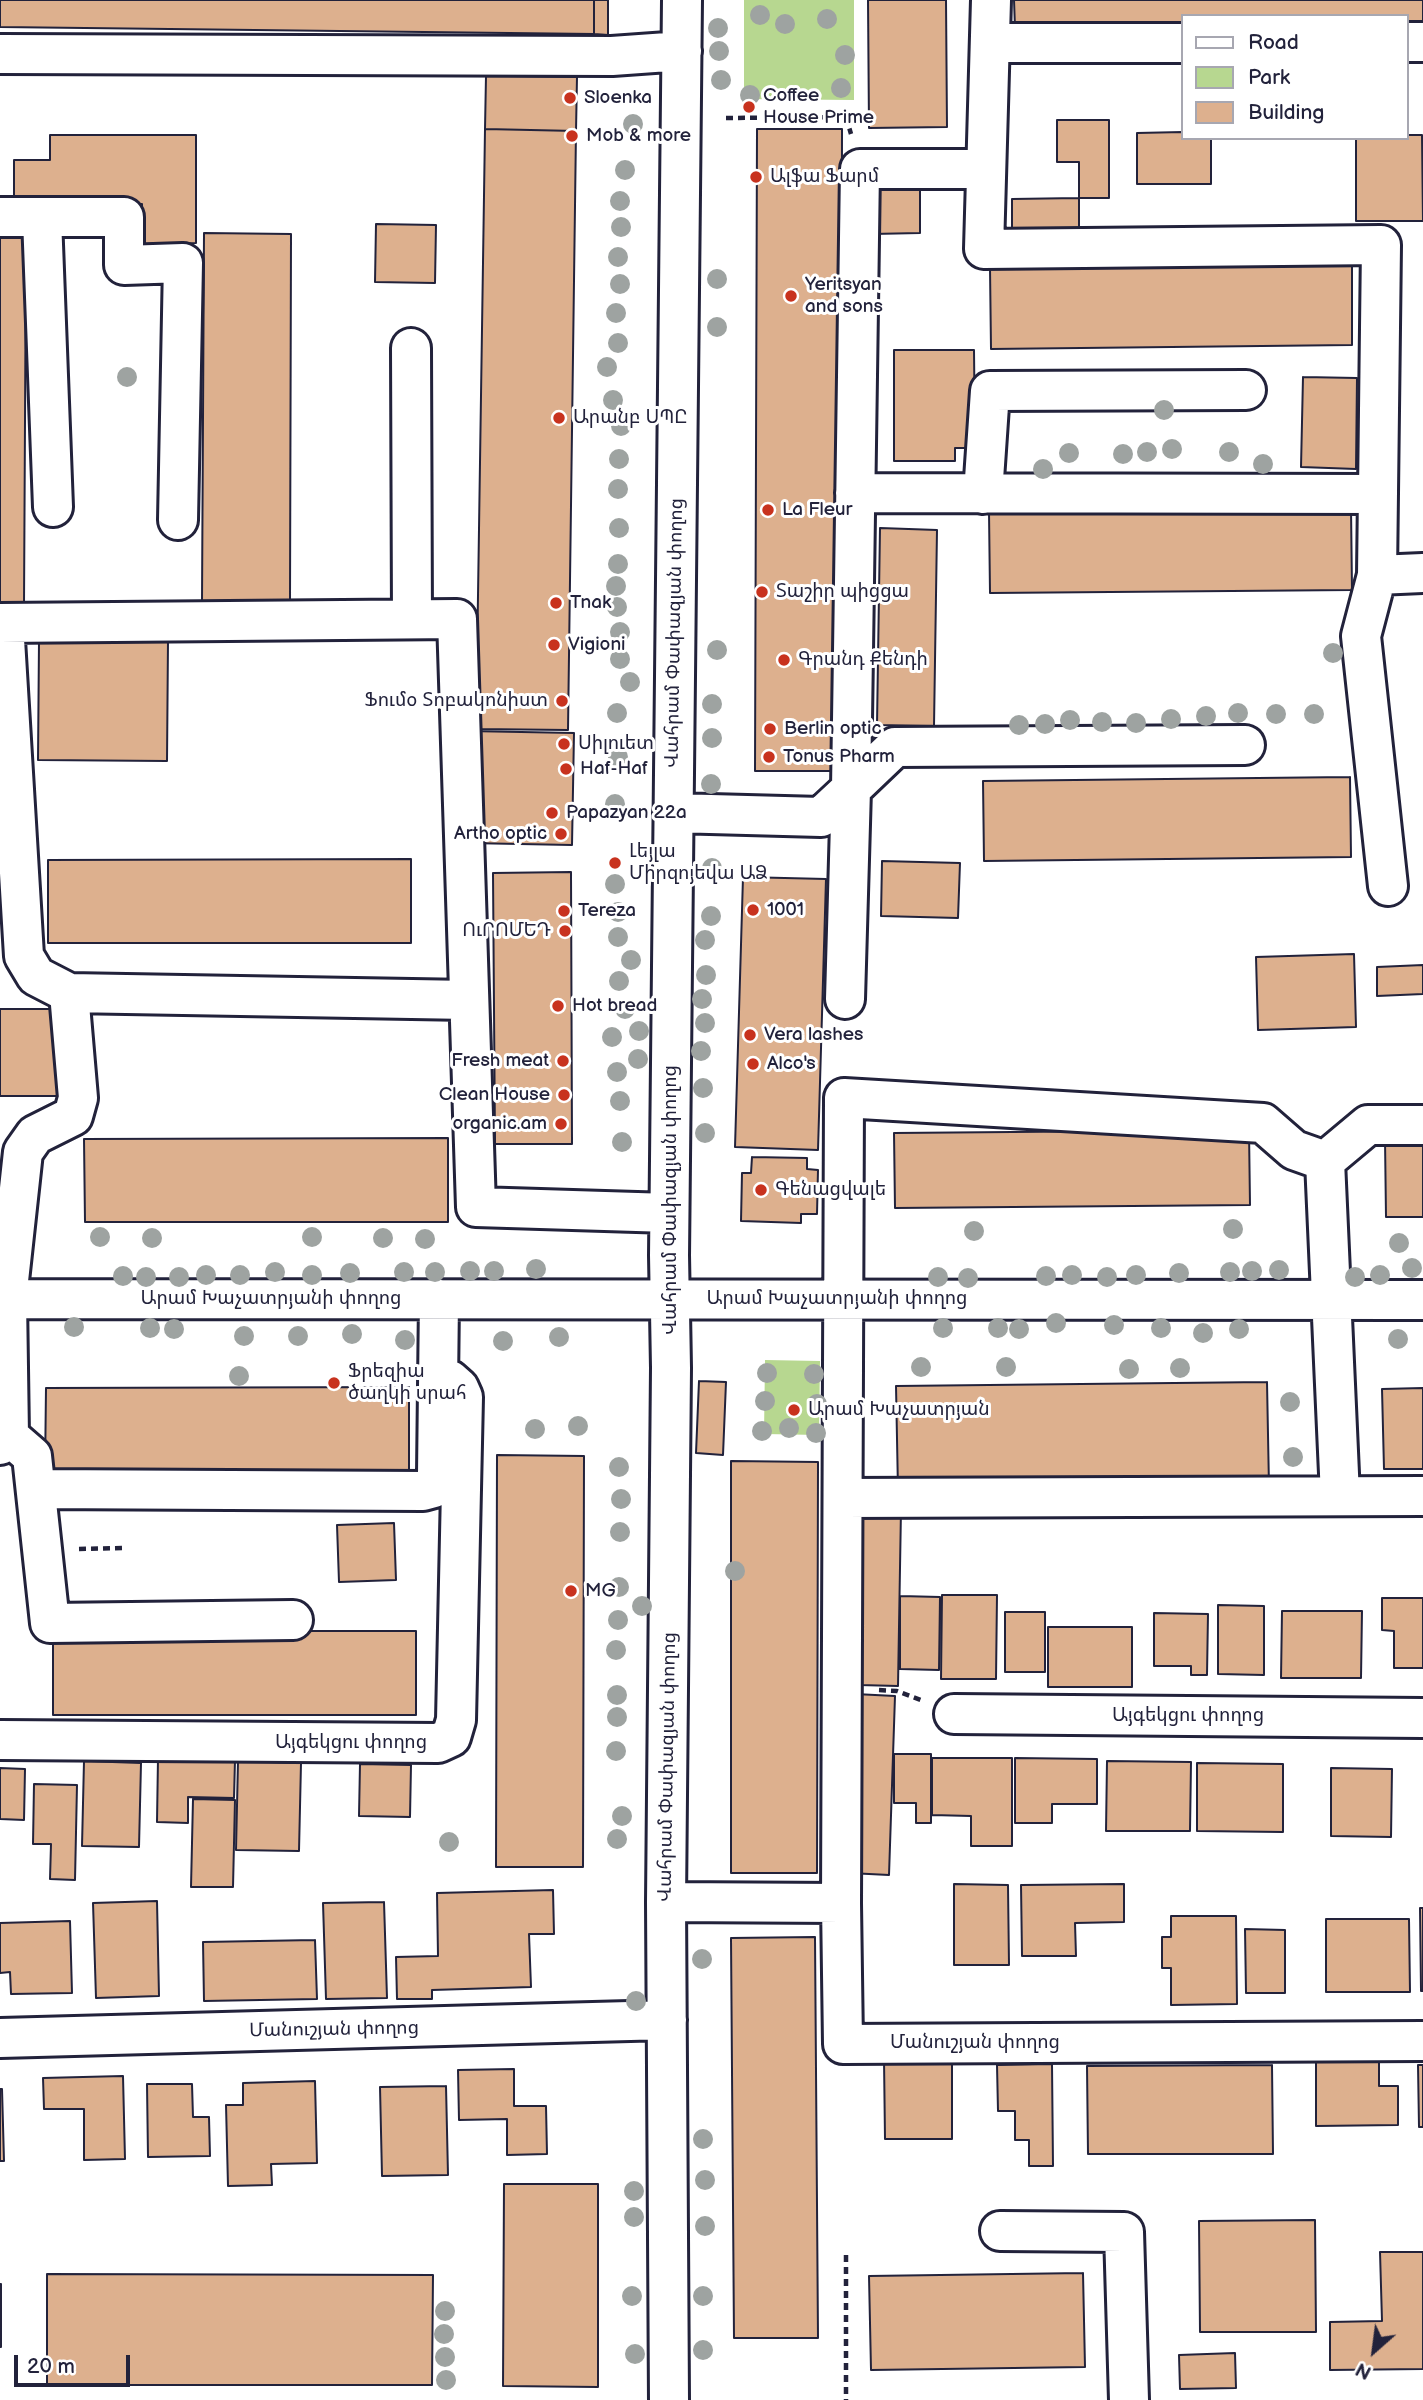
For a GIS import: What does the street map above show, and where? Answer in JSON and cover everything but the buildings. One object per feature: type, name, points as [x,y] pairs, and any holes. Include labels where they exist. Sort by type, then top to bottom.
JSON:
[{"type":"street","name":"Վահրամ Փափազյան փողոց","points":[[669,2400],[666,1902],[671,1381],[669,1213],[682,0]]},
{"type":"street","points":[[991,0],[984,248],[1381,245],[1377,575],[1361,636],[1388,886]]},
{"type":"street","points":[[989,43],[1182,43]]},
{"type":"street","points":[[0,54],[612,56],[681,51]]},
{"type":"street","points":[[845,999],[851,789],[860,169],[986,169]]},
{"type":"street","points":[[0,218],[124,217],[124,265],[183,263],[178,520]]},
{"type":"street","points":[[42,218],[52,506]]},
{"type":"street","points":[[411,348],[412,619]]},
{"type":"street","points":[[983,494],[990,391],[1246,390]]},
{"type":"street","points":[[855,493],[1378,494]]},
{"type":"street","points":[[1377,575],[1423,573]]},
{"type":"street","points":[[469,1000],[69,993],[36,976],[24,956],[2,623],[457,619],[476,1207],[669,1213]]},
{"type":"street","points":[[673,813],[821,817],[895,747],[1245,745]]},
{"type":"street","points":[[69,993],[79,1098],[73,1116],[35,1135],[23,1152],[4,1299],[4,1441],[32,1456],[50,1623],[293,1620]]},
{"type":"street","points":[[666,1902],[841,1903],[844,1098],[1263,1123],[1294,1150],[1325,1161]]},
{"type":"street","points":[[1325,1161],[1368,1125],[1423,1125]]},
{"type":"street","points":[[1325,1161],[1340,1496]]},
{"type":"street","name":"Արամ Խաչատրյանի փողոց","points":[[4,1299],[1423,1300]]},
{"type":"street","points":[[37,1489],[423,1491],[434,1488],[437,1475],[439,1299]]},
{"type":"street","name":"Այգեկցու փողոց","points":[[0,1740],[438,1743],[451,1737],[456,1720],[463,1397],[459,1388],[450,1380],[438,1380]]},
{"type":"street","points":[[843,1498],[1423,1496]]},
{"type":"street","name":"Այգեկցու փողոց","points":[[954,1714],[1423,1718]]},
{"type":"street","name":"Մանուշյան փողոց","points":[[841,1903],[844,2044],[1423,2041]]},
{"type":"street","name":"Մանուշյան փողոց","points":[[0,2038],[667,2020]]},
{"type":"street","points":[[1000,2231],[1124,2232],[1129,2400]]},
{"type":"path","points":[[726,118],[846,117],[860,169]]},
{"type":"path","points":[[842,1690],[897,1691],[954,1714]]},
{"type":"path","points":[[846,2255],[846,2400]]},
{"type":"green space","points":[[744,0],[854,0],[854,100],[744,99]]},
{"type":"green space","points":[[765,1360],[820,1361],[819,1435],[764,1434]]},
{"type":"place","name":"Sloenka","points":[[570,98]]},
{"type":"place","name":"Coffee House Prime","points":[[749,107]]},
{"type":"place","name":"Mob & more","points":[[572,136]]},
{"type":"place","name":"Ալֆա Ֆարմ","points":[[756,177]]},
{"type":"place","name":"Yeritsyan and sons","points":[[791,296]]},
{"type":"place","name":"Արանբ ՍՊԸ","points":[[559,418]]},
{"type":"place","name":"La Fleur","points":[[768,510]]},
{"type":"place","name":"Տաշիր պիցցա","points":[[762,592]]},
{"type":"place","name":"Tnak","points":[[556,603]]},
{"type":"place","name":"Vigioni","points":[[554,645]]},
{"type":"place","name":"Գրանդ Քենդի","points":[[784,660]]},
{"type":"place","name":"Ֆումօ Տոբակոնիստ","points":[[562,701]]},
{"type":"place","name":"Berlin optic","points":[[770,729]]},
{"type":"place","name":"Սիլուետ","points":[[564,744]]},
{"type":"place","name":"Tonus Pharm","points":[[769,757]]},
{"type":"place","name":"Haf-Haf","points":[[566,769]]},
{"type":"place","name":"Papazyan 22a","points":[[552,813]]},
{"type":"place","name":"Artho optic","points":[[561,834]]},
{"type":"place","name":"Լեյլա Միրզոյեվա ԱՁ","points":[[615,863]]},
{"type":"place","name":"1001","points":[[753,910]]},
{"type":"place","name":"Tereza","points":[[564,911]]},
{"type":"place","name":"ՈւՐՈՄԵԴ","points":[[565,931]]},
{"type":"place","name":"Hot bread","points":[[558,1006]]},
{"type":"place","name":"Vera lashes","points":[[750,1035]]},
{"type":"place","name":"Fresh meat","points":[[563,1061]]},
{"type":"place","name":"Alco's","points":[[753,1064]]},
{"type":"place","name":"Clean House","points":[[564,1095]]},
{"type":"place","name":"organic.am","points":[[561,1124]]},
{"type":"place","name":"Գենացվալե","points":[[761,1190]]},
{"type":"place","name":"Ֆրեզիա ծաղկի սրահ","points":[[334,1383]]},
{"type":"place","name":"Արամ Խաչատրյան","points":[[794,1410]]},
{"type":"place","name":"MG","points":[[571,1591]]}]
